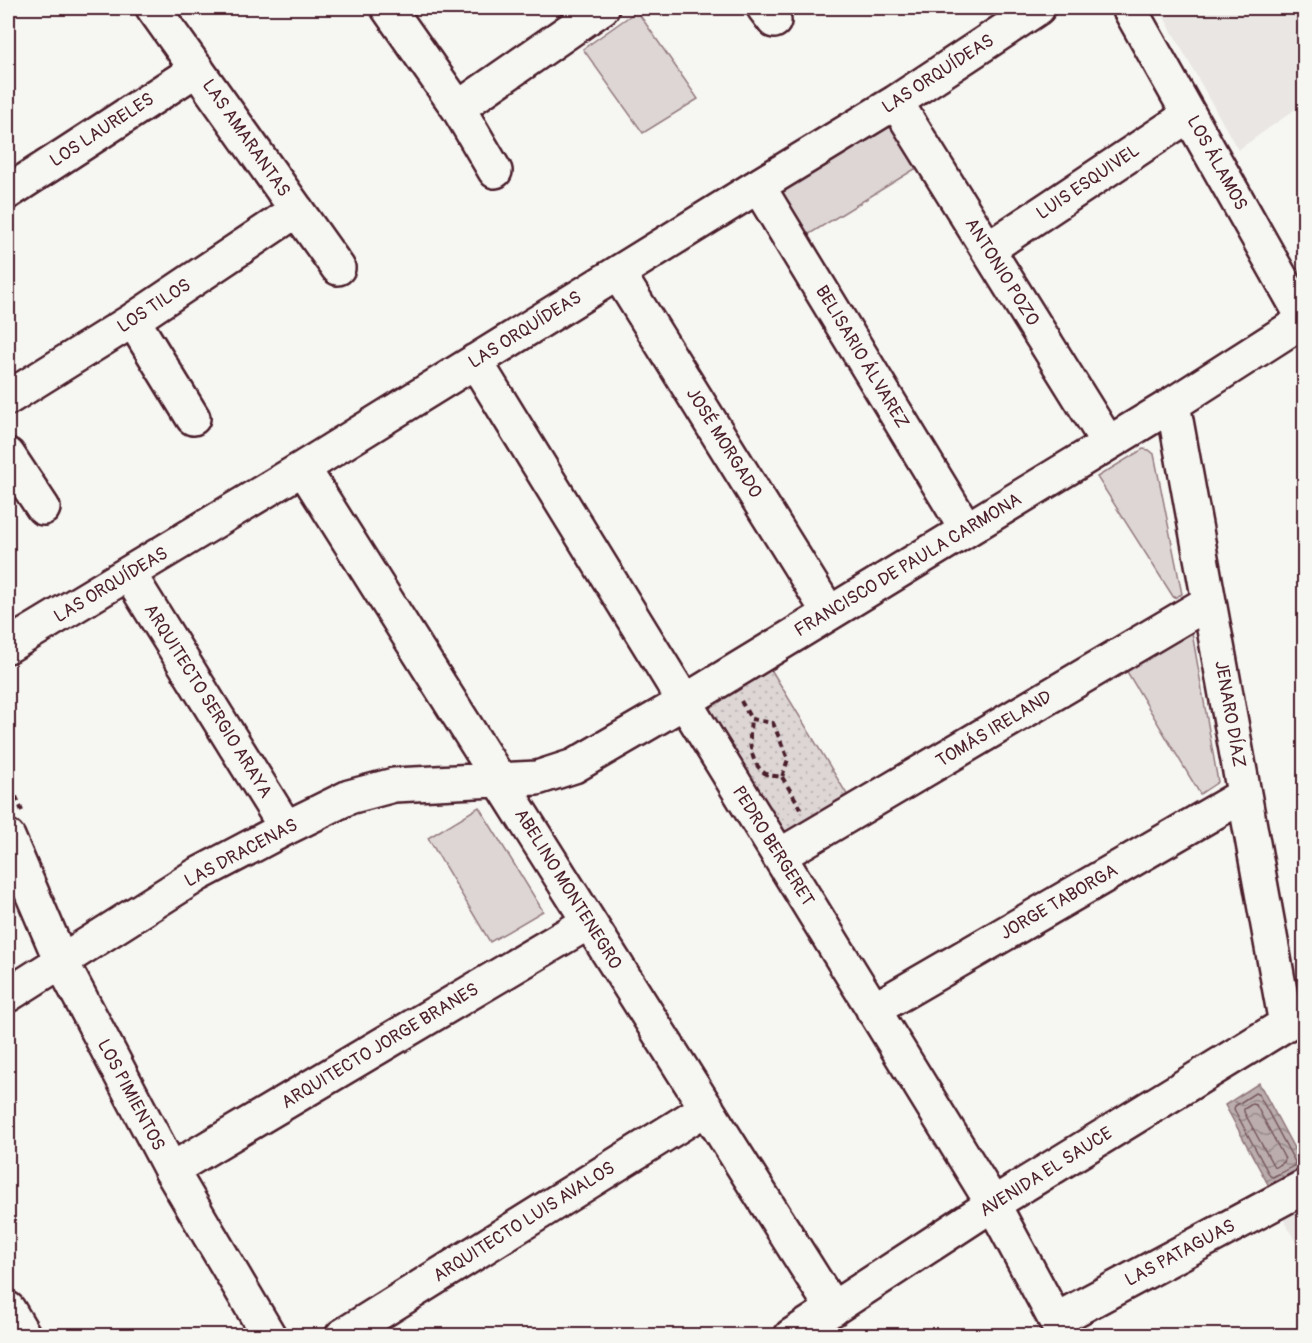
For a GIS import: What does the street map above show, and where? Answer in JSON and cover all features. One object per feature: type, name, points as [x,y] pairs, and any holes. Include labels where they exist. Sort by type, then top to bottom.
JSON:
[{"type":"street","name":"LAS AMARANTAS","points":[[153,8],[338,268]]},
{"type":"street","points":[[388,8],[458,108],[495,171]]},
{"type":"street","points":[[458,108],[602,8]]},
{"type":"street","name":"LAS ORQUÍDEAS","points":[[8,646],[303,468],[896,102],[1038,8]]},
{"type":"street","name":"LOS ÁLAMOS","points":[[1129,8],[1305,320]]},
{"type":"street","name":"LOS LAURELES","points":[[8,192],[197,69]]},
{"type":"street","name":"ANTONIO POZO","points":[[896,102],[1108,443]]},
{"type":"street","name":"LUIS ESQUIVEL","points":[[988,249],[1189,115]]},
{"type":"street","name":"BELISARIO ÁLVAREZ","points":[[758,186],[966,529]]},
{"type":"street","name":"LOS TILOS","points":[[8,398],[133,320],[297,210]]},
{"type":"street","name":"JOSÉ MORGADO","points":[[618,273],[830,613]]},
{"type":"street","points":[[133,320],[194,418]]},
{"type":"street","name":"FRANCISCO DE PAULA CARMONA","points":[[500,782],[537,778],[574,766],[684,702],[1173,404],[1305,320]]},
{"type":"street","name":"PEDRO BERGERET","points":[[475,361],[993,1204],[1060,1328]]},
{"type":"street","name":"JENARO DÍAZ","points":[[1173,404],[1244,795],[1295,1018]]},
{"type":"street","points":[[8,455],[43,508]]},
{"type":"street","name":"ABELINO MONTENEGRO","points":[[303,468],[833,1309]]},
{"type":"street","name":"ARQUITECTO SERGIO ARAYA","points":[[129,574],[286,828]]},
{"type":"street","name":"TOMÁS IRELAND","points":[[779,856],[1209,602]]},
{"type":"street","name":"LAS DRACENAS","points":[[8,995],[197,875],[349,797],[394,785],[500,782]]},
{"type":"street","name":"JORGE TABORGA","points":[[873,1010],[1244,795]]},
{"type":"street","name":"LOS PIMIENTOS","points":[[9,843],[61,961],[171,1170],[269,1335]]},
{"type":"street","name":"ARQUITECTO JORGE BRANES","points":[[171,1170],[589,922]]},
{"type":"street","name":"AVENIDA EL SAUCE","points":[[791,1335],[993,1204],[1295,1018]]},
{"type":"street","name":"ARQUITECTO LUIS AVALOS","points":[[342,1335],[707,1108]]},
{"type":"street","name":"LAS PATAGUAS","points":[[1060,1328],[1305,1187]]},
{"type":"street","points":[[8,1309],[24,1335]]},
{"type":"path","points":[[782,777],[768,775],[756,762],[749,741],[751,719],[773,723],[788,759],[782,777],[815,834]]},
{"type":"shaded area","points":[[1159,8],[1304,8],[1304,103],[1238,150]]},
{"type":"shaded area","points":[[637,11],[698,99],[643,133],[583,49]]},
{"type":"shaded area","points":[[896,120],[923,164],[803,238],[775,194]]},
{"type":"shaded area","points":[[1143,449],[1154,454],[1182,594],[1174,598],[1097,477]]},
{"type":"shaded area","points":[[1191,627],[1218,782],[1200,794],[1126,670]]},
{"type":"shaded area","points":[[769,666],[851,801],[785,842],[703,707]]},
{"type":"shaded area","points":[[479,807],[543,911],[490,942],[428,838]]},
{"type":"shaded area","points":[[1304,1207],[1304,1258],[1283,1218]]},
{"type":"water","points":[[1259,1083],[1304,1167],[1269,1186],[1225,1105]]}]
